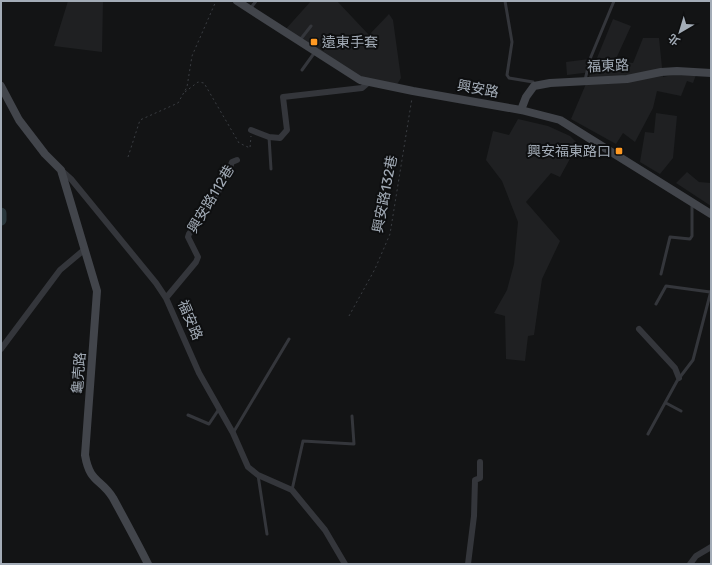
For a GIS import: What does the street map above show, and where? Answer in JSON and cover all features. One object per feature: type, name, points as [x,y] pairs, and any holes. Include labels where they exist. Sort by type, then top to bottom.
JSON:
[{"type":"street","name":"興安路","points":[[237,1],[300,40],[360,80],[413,92],[521,110],[560,120],[711,214]]},
{"type":"street","name":"福東路","points":[[534,86],[585,80],[627,79],[661,72],[677,71],[711,74]]},
{"type":"street","points":[[251,130],[269,137],[280,138],[287,130],[283,97],[362,88],[369,82]]},
{"type":"street","name":"福安路","points":[[1,86],[22,125],[44,154],[71,179],[111,229],[132,251],[166,298],[188,349],[233,433],[248,467],[258,475],[292,490],[325,530],[345,564]]},
{"type":"street","points":[[521,110],[526,97],[534,86]]},
{"type":"street","name":"興安路112巷","points":[[166,298],[196,262],[198,257],[188,238],[189,234],[224,183],[232,162],[236,160]]},
{"type":"street","name":"龜壳路","points":[[61,170],[97,291],[98,300],[85,455],[87,468],[92,477],[111,496],[148,564]]},
{"type":"street","points":[[1,349],[60,270],[85,249]]},
{"type":"street","points":[[638,329],[675,368],[679,378]]},
{"type":"street","points":[[468,564],[474,516],[475,480],[480,478],[480,462]]},
{"type":"street","points":[[690,564],[696,556],[711,547]]},
{"type":"lane","points":[[250,9],[256,1]]},
{"type":"lane","points":[[505,1],[512,42],[507,75],[509,78],[533,82],[534,86]]},
{"type":"lane","points":[[585,80],[590,59],[614,1]]},
{"type":"lane","points":[[300,40],[311,26]]},
{"type":"lane","points":[[302,70],[316,51]]},
{"type":"lane","points":[[269,137],[270,169]]},
{"type":"lane","points":[[661,274],[670,237],[690,239],[692,236],[692,201]]},
{"type":"lane","points":[[648,434],[666,403],[666,398],[693,360],[711,291],[666,286],[656,304]]},
{"type":"lane","points":[[233,433],[289,339]]},
{"type":"lane","points":[[666,403],[681,411]]},
{"type":"lane","points":[[188,415],[209,424],[219,409]]},
{"type":"lane","points":[[292,490],[303,441],[354,444],[352,416]]},
{"type":"lane","points":[[258,475],[267,534]]},
{"type":"path","points":[[128,157],[140,120],[178,103],[187,87],[192,56],[216,1]]},
{"type":"path","points":[[183,94],[194,85],[204,83],[239,143],[250,148],[251,130]]},
{"type":"path","name":"興安路132巷","points":[[349,316],[375,269],[390,234],[413,92]]},
{"type":"shaded area","points":[[68,1],[103,1],[102,52],[54,46]]},
{"type":"shaded area","points":[[311,1],[337,1],[369,35],[389,14],[393,20],[401,78],[396,86],[358,76],[285,30]]},
{"type":"shaded area","points":[[613,19],[631,26],[615,61],[633,63],[643,38],[659,38],[663,77],[677,74],[696,75],[693,83],[687,81],[681,96],[657,91],[653,108],[635,142],[623,133],[616,144],[571,119],[591,72],[567,75],[566,62],[597,58]]},
{"type":"shaded area","points":[[656,113],[677,116],[673,158],[660,174],[640,162],[645,132],[654,133]]},
{"type":"shaded area","points":[[518,119],[548,126],[570,136],[578,144],[560,177],[551,173],[526,202],[560,241],[542,279],[534,335],[528,336],[525,361],[506,359],[505,316],[494,313],[507,290],[514,264],[518,222],[502,181],[486,160],[493,131],[509,135]]},
{"type":"shaded area","points":[[687,172],[699,182],[711,183],[711,206],[676,183]]},
{"type":"waterway","points":[[1,213],[1,220]]},
{"type":"place","name":"遠東手套","points":[[314,42]]},
{"type":"place","name":"興安福東路口","points":[[619,151]]}]
